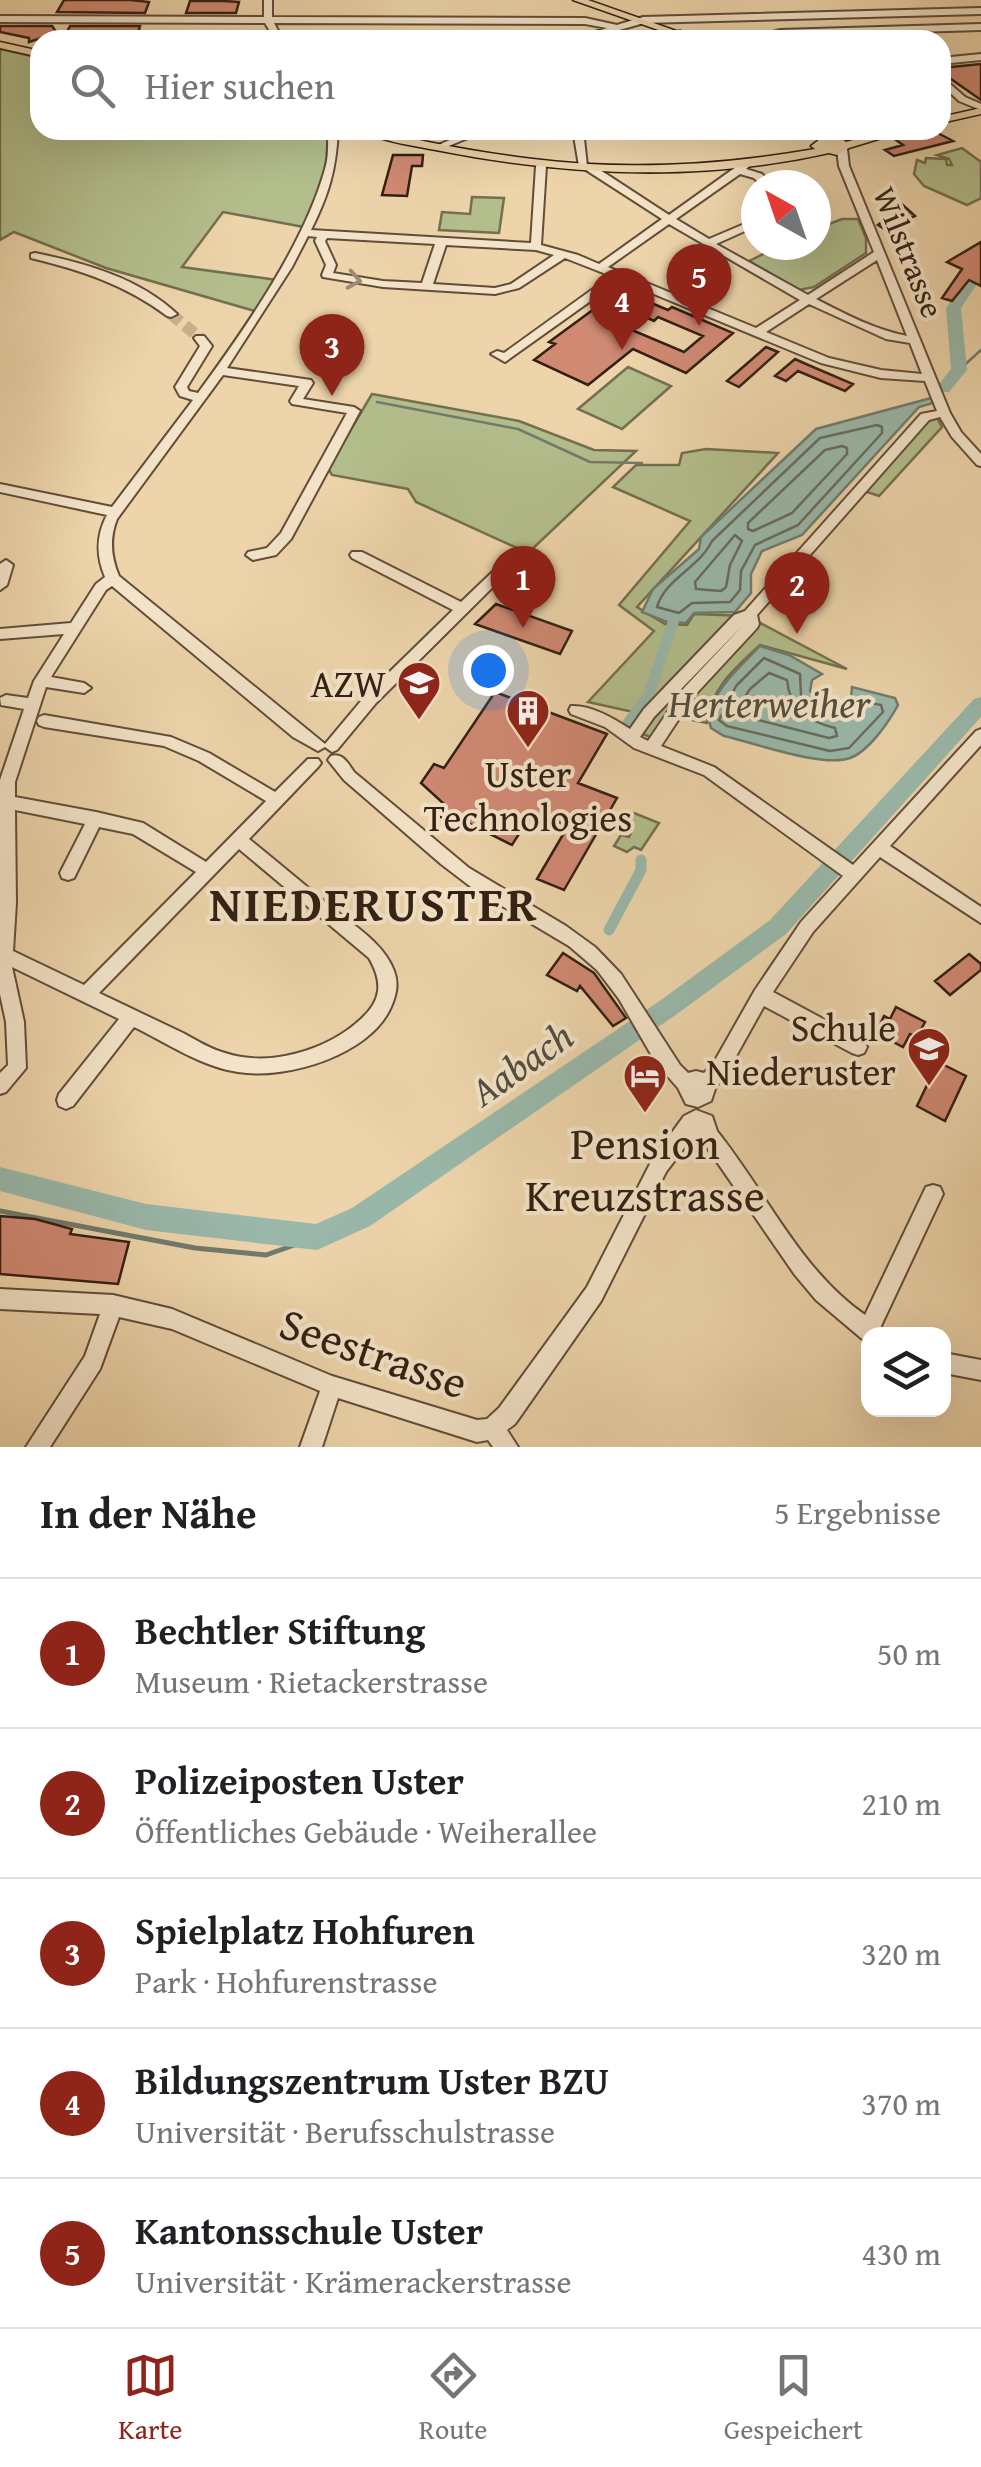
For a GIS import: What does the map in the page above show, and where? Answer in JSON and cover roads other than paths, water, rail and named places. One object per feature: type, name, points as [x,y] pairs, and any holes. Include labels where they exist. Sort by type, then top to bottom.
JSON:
[{"type":"main road","points":[[578,0],[668,30]]},
{"type":"main road","points":[[0,44],[30,50]]},
{"type":"main road","points":[[951,112],[964,104],[981,109]]},
{"type":"main road","points":[[951,116],[981,109]]},
{"type":"main road","points":[[405,140],[468,156],[541,166],[744,168],[829,143]]},
{"type":"main road","points":[[419,140],[504,158],[587,166],[712,163],[829,143]]},
{"type":"street","points":[[268,0],[268,20],[273,30]]},
{"type":"street","points":[[741,5],[748,15]]},
{"type":"street","points":[[609,30],[639,20],[981,11]]},
{"type":"street","points":[[856,14],[862,30],[981,27]]},
{"type":"street","points":[[0,19],[362,20],[422,25],[585,20],[615,27]]},
{"type":"street","points":[[764,19],[772,30]]},
{"type":"street","points":[[361,30],[362,20]]},
{"type":"street","points":[[951,60],[981,57]]},
{"type":"street","points":[[951,90],[964,104]]},
{"type":"street","points":[[334,140],[330,180],[305,233],[202,398],[114,512],[105,531],[108,567],[114,579],[480,884],[584,948],[622,986],[672,1072],[696,1088]]},
{"type":"street","points":[[441,146],[456,140]]},
{"type":"street","points":[[580,140],[587,166],[670,220],[808,298],[896,341],[916,341]]},
{"type":"street","name":"Wilstrasse","points":[[829,143],[844,166],[944,413],[978,459]]},
{"type":"street","points":[[536,247],[541,166]]},
{"type":"street","points":[[600,268],[744,168],[748,170]]},
{"type":"street","points":[[709,243],[741,229]]},
{"type":"street","points":[[305,233],[536,247],[600,268],[852,370],[931,378]]},
{"type":"street","points":[[323,235],[320,241],[331,265],[327,275],[426,288],[509,290],[564,254]]},
{"type":"street","points":[[426,288],[441,243]]},
{"type":"street","points":[[757,333],[880,253]]},
{"type":"street","points":[[35,256],[133,288],[170,314]]},
{"type":"street","points":[[497,354],[505,358],[620,276]]},
{"type":"street","points":[[200,338],[206,346],[204,356],[181,387],[184,393],[202,398]]},
{"type":"street","points":[[220,371],[307,383],[296,401],[354,411],[286,536],[271,552],[254,554]]},
{"type":"street","points":[[632,739],[650,713],[739,618],[750,614],[925,418],[944,413]]},
{"type":"street","points":[[0,488],[114,512]]},
{"type":"street","points":[[357,555],[463,609]]},
{"type":"street","points":[[85,996],[236,838],[323,755],[371,699],[509,564]]},
{"type":"street","points":[[0,585],[6,565]]},
{"type":"street","points":[[0,1086],[17,1068],[18,1044],[2,954],[8,903],[6,802],[10,763],[40,680],[100,587],[114,579]]},
{"type":"street","points":[[652,749],[689,692],[752,624],[750,614]]},
{"type":"street","points":[[0,634],[72,628]]},
{"type":"street","points":[[40,680],[84,688]]},
{"type":"street","points":[[6,702],[31,704]]},
{"type":"street","points":[[576,710],[610,724],[652,749],[709,771],[840,866]]},
{"type":"street","points":[[44,721],[166,741],[204,756],[276,799]]},
{"type":"street","points":[[696,1088],[719,1070],[840,866],[878,846],[981,734]]},
{"type":"street","points":[[6,802],[137,828],[206,870]]},
{"type":"street","points":[[68,873],[96,818]]},
{"type":"street","points":[[2,954],[130,1020],[222,1061],[270,1066],[332,1048],[369,1025],[384,1006],[390,979],[381,960],[236,838]]},
{"type":"street","points":[[878,846],[981,916]]},
{"type":"street","points":[[761,995],[858,1047]]},
{"type":"street","points":[[66,1100],[130,1020]]},
{"type":"street","points":[[696,1088],[698,1129],[800,1266],[834,1305],[864,1327]]},
{"type":"street","name":"Seestrasse","points":[[0,1298],[113,1305],[172,1319],[332,1386],[477,1431],[492,1430],[507,1416],[594,1294],[667,1151],[698,1129]]},
{"type":"street","points":[[873,1327],[932,1194]]},
{"type":"street","points":[[37,1447],[94,1362],[113,1305]]},
{"type":"street","points":[[951,1364],[981,1370]]},
{"type":"street","points":[[311,1447],[332,1386]]},
{"type":"street","points":[[492,1430],[507,1447]]},
{"type":"water","points":[[931,398],[933,403],[919,407],[802,535],[762,551],[751,574],[751,593],[735,612],[694,613],[686,623],[667,622],[642,612],[653,589],[699,549],[701,537],[816,429]]},
{"type":"water","name":"Herterweiher","points":[[760,646],[789,655],[822,674],[812,680],[810,691],[824,702],[839,704],[851,699],[852,687],[895,698],[898,705],[871,743],[850,758],[823,760],[724,736],[711,728],[712,706],[725,683]]},
{"type":"waterway","points":[[943,389],[959,370],[953,308],[970,284]]},
{"type":"waterway","name":"Aabach","points":[[959,370],[981,350]]},
{"type":"waterway","points":[[377,402],[518,429],[590,462],[642,463]]},
{"type":"waterway","points":[[628,723],[648,696],[673,623]]},
{"type":"waterway","name":"Aabach","points":[[0,1179],[146,1217],[317,1237],[361,1217],[669,1007],[778,927],[981,704]]},
{"type":"waterway","points":[[609,930],[641,870],[641,860]]},
{"type":"waterway","points":[[0,1211],[195,1248],[266,1255],[317,1237]]},
{"type":"tunnel","points":[[171,314],[200,338]]},
{"type":"place","name":"Kantonsschule Uster","points":[[699,326]]},
{"type":"place","name":"Bildungszentrum Uster BZU","points":[[622,350]]},
{"type":"place","name":"Spielplatz Hohfuren","points":[[332,396]]},
{"type":"place","name":"Bechtler Stiftung","points":[[523,628]]},
{"type":"place","name":"Polizeiposten Uster","points":[[797,634]]},
{"type":"place","name":"AZW","points":[[419,721]]},
{"type":"place","name":"Uster Technologies","points":[[528,749]]},
{"type":"place","name":"Schule Niederuster","points":[[929,1087]]},
{"type":"place","name":"Pension Kreuzstrasse","points":[[645,1114]]},
{"type":"district","name":"NIEDERUSTER","points":[[374,903]]}]
